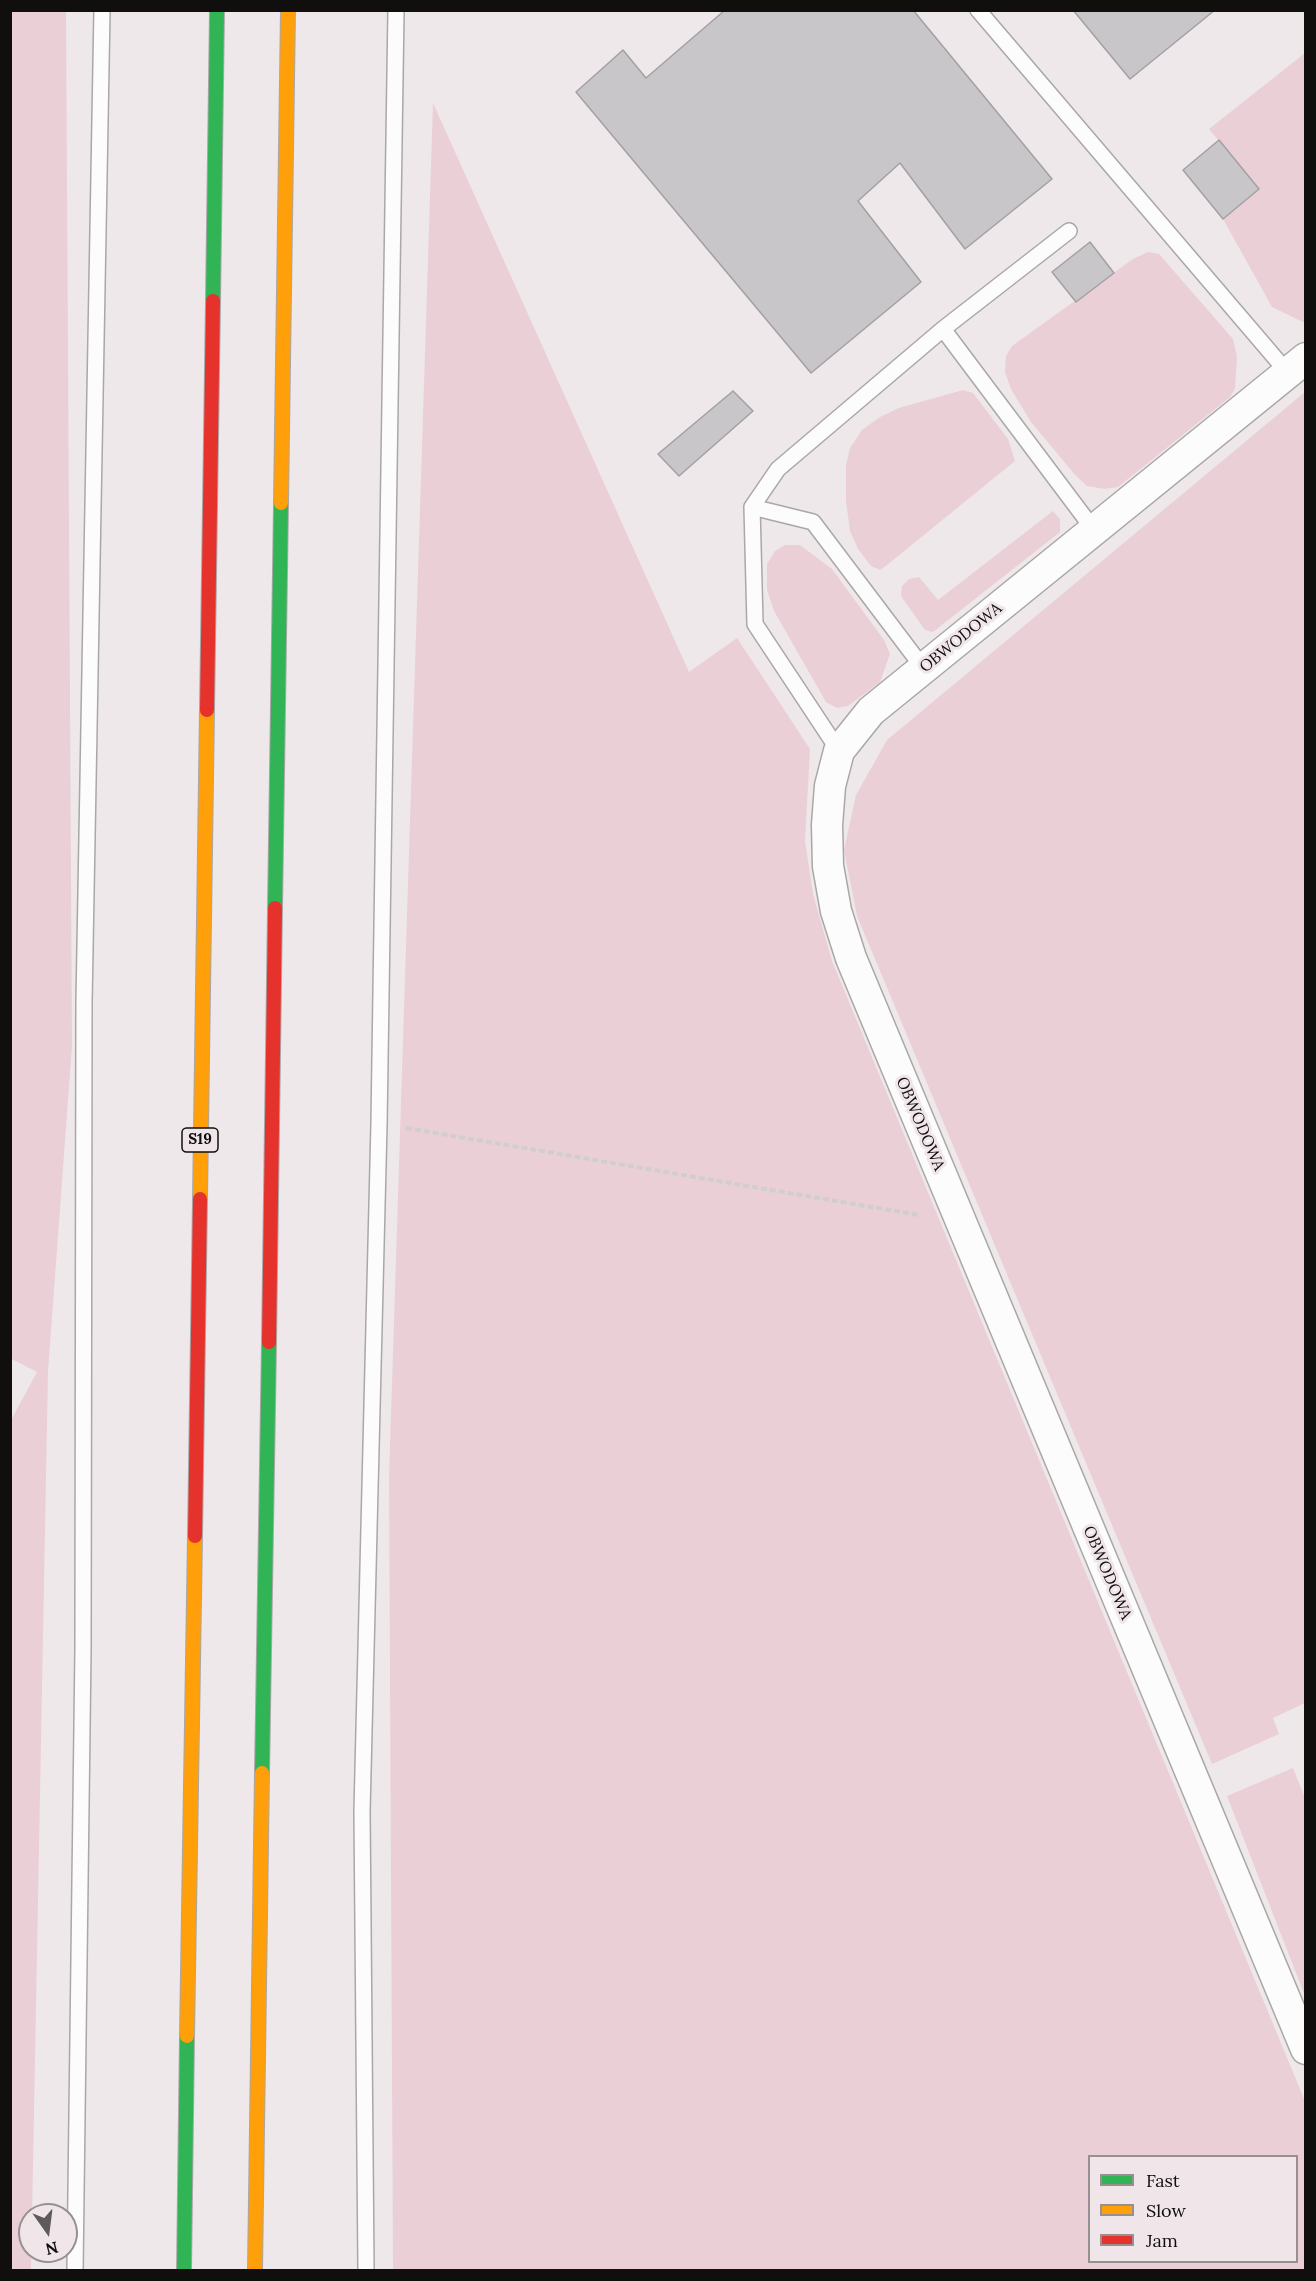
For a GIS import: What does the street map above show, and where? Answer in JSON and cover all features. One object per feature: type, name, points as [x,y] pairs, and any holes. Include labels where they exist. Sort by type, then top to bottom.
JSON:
[{"type":"highway","name":"S19","points":[[184,2271],[217,10]]},
{"type":"highway","points":[[255,2271],[288,10]]},
{"type":"street","name":"OBWODOWA","points":[[1297,365],[872,711],[839,751],[830,786],[827,825],[828,866],[836,911],[851,958],[1305,2049]]},
{"type":"lane","points":[[75,2271],[84,1649],[84,1014],[102,10]]},
{"type":"lane","points":[[366,2271],[362,1811],[380,1124],[396,10]]},
{"type":"lane","points":[[978,10],[1297,365]]},
{"type":"lane","points":[[839,751],[755,624],[752,507],[778,469],[943,329],[1069,231]]},
{"type":"lane","points":[[943,329],[1094,530]]},
{"type":"lane","points":[[752,507],[813,522],[924,669]]},
{"type":"path","points":[[380,1124],[961,1222]]},
{"type":"shaded area","points":[[66,10],[72,1046],[48,1371],[32,2203],[18,2203],[18,2263],[31,2263],[31,2270],[11,2270],[10,1422],[37,1372],[10,1358],[10,11]]},
{"type":"shaded area","points":[[1305,53],[1305,323],[1272,307],[1223,219],[1259,189],[1209,129]]},
{"type":"shaded area","points":[[433,103],[689,672],[737,638],[810,749],[805,841],[813,894],[832,961],[1305,2101],[1305,2270],[393,2270],[389,1477]]},
{"type":"shaded area","points":[[1148,252],[1159,254],[1233,339],[1237,357],[1235,389],[1230,397],[1118,487],[1105,489],[1087,486],[1031,422],[1011,389],[1005,372],[1006,356],[1012,346],[1133,259]]},
{"type":"shaded area","points":[[963,390],[973,393],[1008,439],[1015,461],[887,565],[880,570],[871,566],[858,549],[850,531],[846,501],[846,465],[850,448],[862,430],[880,417],[899,408]]},
{"type":"shaded area","points":[[1305,392],[1305,1703],[1273,1718],[1279,1734],[1212,1764],[857,916],[844,850],[856,795],[887,740]]},
{"type":"shaded area","points":[[1053,511],[1060,519],[1060,532],[933,632],[925,630],[901,596],[902,586],[909,579],[919,577],[938,600]]},
{"type":"shaded area","points":[[785,545],[800,545],[832,569],[884,640],[890,654],[880,682],[848,706],[837,708],[826,702],[774,611],[767,590],[767,564],[775,551]]},
{"type":"shaded area","points":[[1293,1768],[1305,1798],[1305,1996],[1227,1796]]},
{"type":"building","points":[[725,10],[913,10],[1052,179],[965,249],[900,163],[858,201],[921,282],[811,373],[576,92],[623,50],[646,78]]},
{"type":"building","points":[[1073,10],[1215,10],[1130,79]]},
{"type":"building","points":[[1219,140],[1259,189],[1223,219],[1183,170]]},
{"type":"building","points":[[1090,242],[1114,273],[1076,302],[1052,272]]},
{"type":"building","points":[[733,391],[753,411],[679,476],[658,454]]},
{"type":"traffic: fast","points":[[213,301],[217,10]]},
{"type":"traffic: fast","points":[[275,908],[281,503]]},
{"type":"traffic: fast","points":[[262,1773],[269,1342]]},
{"type":"traffic: fast","points":[[184,2270],[187,2036]]},
{"type":"traffic: slow","points":[[281,503],[288,10]]},
{"type":"traffic: slow","points":[[200,1199],[207,710]]},
{"type":"traffic: slow","points":[[187,2036],[195,1536]]},
{"type":"traffic: slow","points":[[255,2270],[262,1773]]},
{"type":"traffic: jam","points":[[207,710],[213,301]]},
{"type":"traffic: jam","points":[[269,1342],[275,908]]},
{"type":"traffic: jam","points":[[195,1536],[200,1199]]}]
